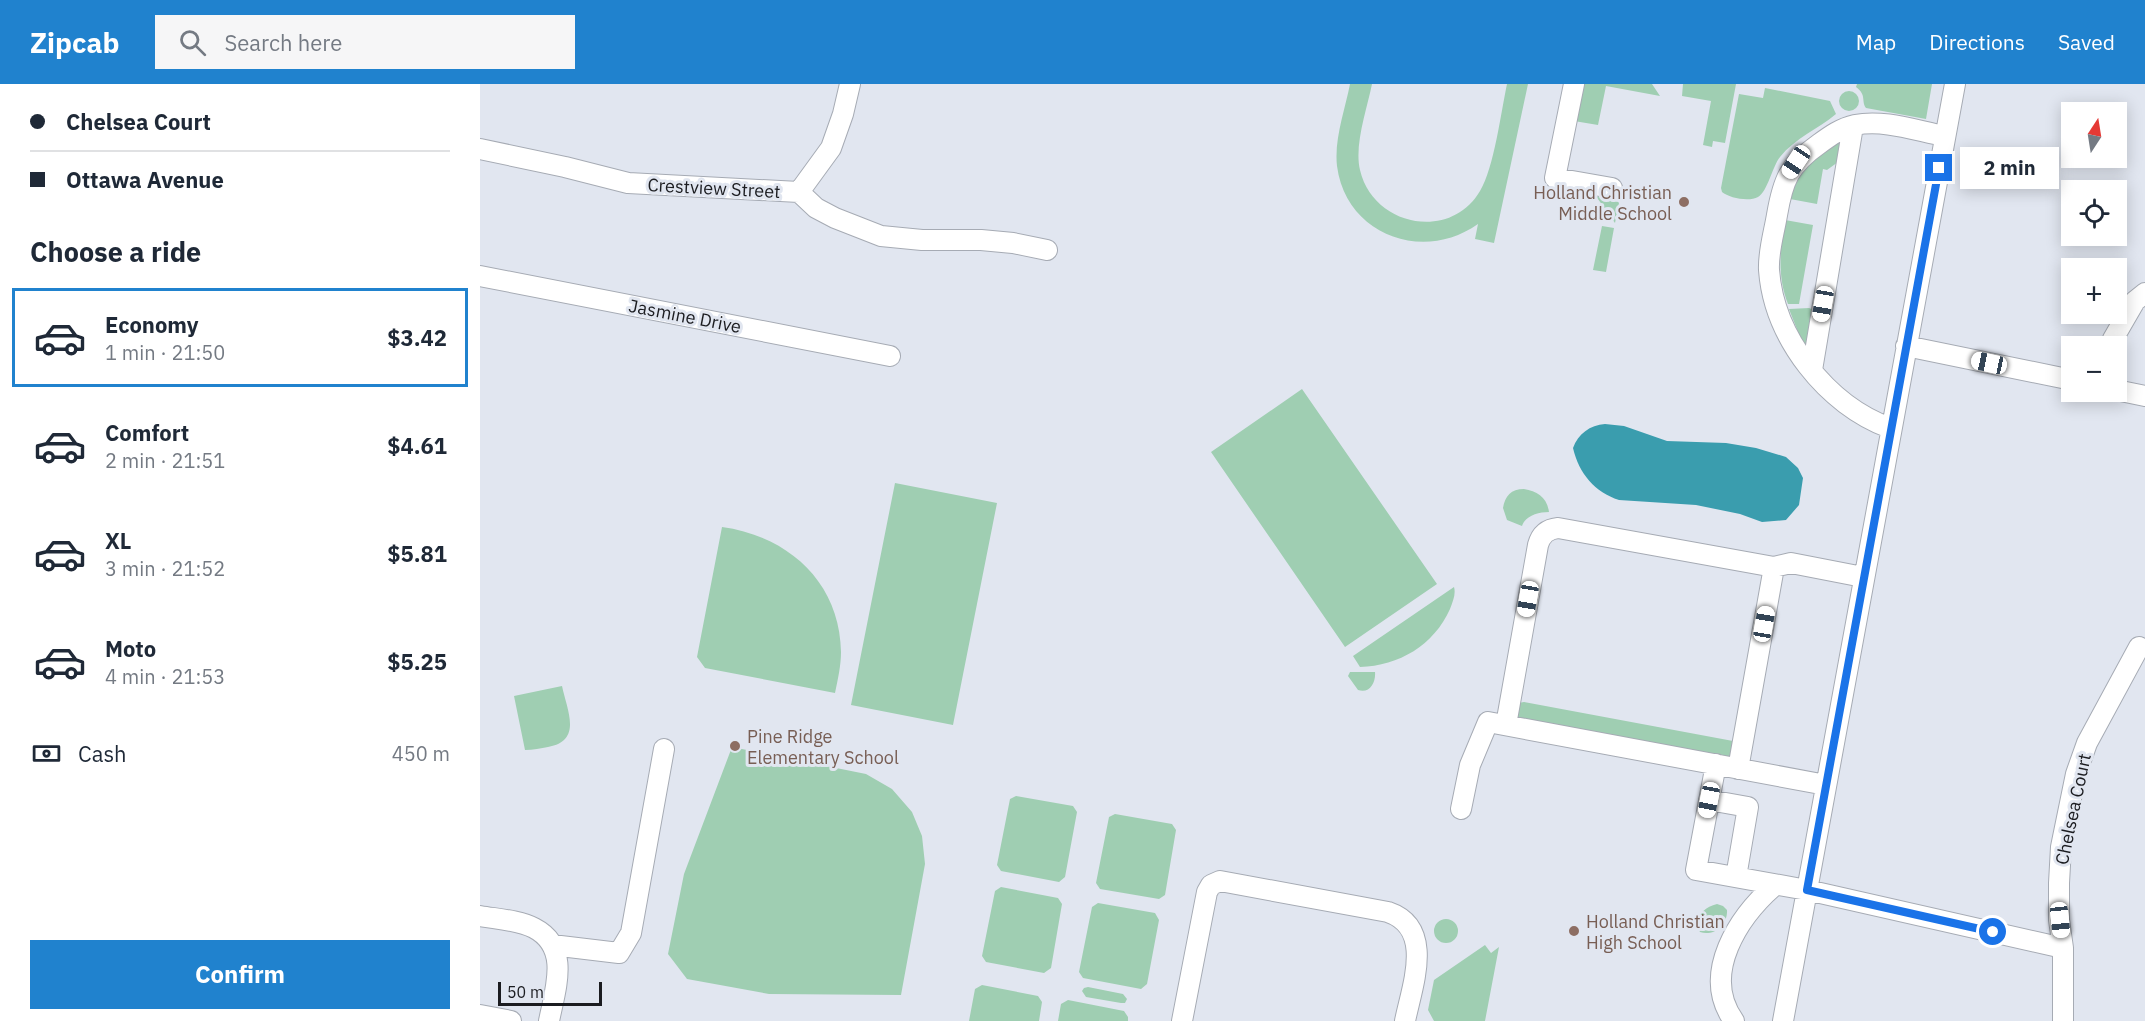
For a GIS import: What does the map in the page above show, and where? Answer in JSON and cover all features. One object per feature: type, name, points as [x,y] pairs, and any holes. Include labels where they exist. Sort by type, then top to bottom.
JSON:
[{"type":"street","points":[[799,192],[831,148],[850,84]]},
{"type":"street","points":[[1574,84],[1555,178],[1612,188]]},
{"type":"street","points":[[1783,1021],[1890,428],[1955,84]]},
{"type":"street","points":[[1890,428],[1872,422],[1835,396],[1812,370],[1784,325],[1770,280],[1769,258],[1780,195],[1789,172],[1805,153],[1833,134],[1853,126],[1883,125],[1946,136]]},
{"type":"street","points":[[1812,370],[1853,126]]},
{"type":"street","name":"Crestview Street","points":[[480,149],[565,166],[628,183],[799,192],[816,208],[881,236],[922,240],[981,240],[1013,243],[1047,250]]},
{"type":"street","name":"Jasmine Drive","points":[[480,276],[890,356]]},
{"type":"street","points":[[2115,336],[2135,301],[2145,293]]},
{"type":"street","points":[[1906,346],[2061,379]]},
{"type":"street","points":[[2127,392],[2145,396]]},
{"type":"street","points":[[1506,725],[1538,544],[1542,536],[1550,530],[1558,528],[1774,567],[1791,563],[1863,577]]},
{"type":"street","points":[[1738,769],[1774,567]]},
{"type":"street","name":"Chelsea Court","points":[[2063,1021],[2063,948],[2060,920],[2061,847],[2076,774],[2087,743],[2139,646]]},
{"type":"street","points":[[1461,809],[1470,765],[1488,722],[1826,785]]},
{"type":"street","points":[[552,945],[619,953],[631,933],[664,749]]},
{"type":"street","points":[[1716,764],[1696,870],[1807,890],[2063,948]]},
{"type":"street","points":[[1709,800],[1748,807],[1736,877]]},
{"type":"street","points":[[1182,1021],[1207,892],[1210,885],[1220,881],[1388,912],[1403,919],[1414,934],[1417,948],[1405,1021]]},
{"type":"street","points":[[1734,1021],[1723,997],[1721,977],[1725,956],[1742,920],[1757,901],[1775,885]]},
{"type":"street","points":[[480,916],[527,925],[542,933],[552,945],[558,961],[558,970],[549,1021]]},
{"type":"street","points":[[480,1015],[511,1021]]},
{"type":"green space","points":[[1350,84],[1372,84],[1359,150],[1360,170],[1368,189],[1380,204],[1396,215],[1414,221],[1432,222],[1450,217],[1467,207],[1480,191],[1493,154],[1507,84],[1528,84],[1494,243],[1475,239],[1478,224],[1457,236],[1434,241],[1412,241],[1390,235],[1371,225],[1355,210],[1343,190],[1336,156],[1338,135]]},
{"type":"green space","points":[[1581,84],[1652,84],[1660,96],[1606,86],[1598,125],[1574,121]]},
{"type":"green space","points":[[1683,84],[1736,84],[1725,143],[1713,141],[1712,147],[1703,145],[1711,101],[1682,96]]},
{"type":"green space","points":[[1857,84],[1932,84],[1926,119],[1866,108],[1863,95],[1856,87]]},
{"type":"green space","points":[[1765,88],[1830,101],[1836,114],[1786,150],[1777,161],[1765,190],[1758,197],[1734,198],[1722,192],[1721,188],[1739,94],[1763,98]]},
{"type":"green space","points":[[1849,91],[1856,94],[1859,101],[1856,108],[1849,111],[1842,108],[1839,101],[1842,94]]},
{"type":"green space","points":[[1841,143],[1838,162],[1827,170],[1823,169],[1817,204],[1790,199],[1807,166],[1820,154]]},
{"type":"green space","points":[[1593,192],[1613,196],[1619,203],[1615,223]]},
{"type":"green space","points":[[1785,220],[1813,225],[1799,304],[1788,304],[1782,283],[1781,252]]},
{"type":"green space","points":[[1602,226],[1614,228],[1606,272],[1593,270]]},
{"type":"green space","points":[[1789,309],[1814,310],[1806,347]]},
{"type":"green space","points":[[1302,389],[1437,584],[1345,647],[1211,452]]},
{"type":"green space","points":[[895,483],[997,503],[953,725],[851,705]]},
{"type":"green space","points":[[1524,489],[1541,496],[1549,512],[1532,515],[1522,526],[1507,520],[1503,508],[1509,494]]},
{"type":"green space","points":[[722,527],[768,540],[788,552],[806,567],[820,584],[831,604],[838,627],[841,657],[835,693],[705,668],[697,657]]},
{"type":"green space","points":[[1454,587],[1450,609],[1435,633],[1425,643],[1414,651],[1388,663],[1360,667],[1353,656]]},
{"type":"green space","points":[[1350,672],[1375,672],[1369,689],[1358,690],[1348,676]]},
{"type":"green space","points":[[562,686],[570,723],[566,738],[559,744],[525,750],[514,696]]},
{"type":"green space","points":[[1524,702],[1735,743],[1730,758],[1520,720],[1516,717],[1518,703]]},
{"type":"green space","points":[[732,747],[866,774],[892,789],[912,812],[922,836],[925,864],[901,995],[769,994],[687,979],[668,954],[684,874]]},
{"type":"green space","points":[[1016,796],[1073,806],[1077,812],[1065,877],[1059,882],[1001,871],[997,865],[1010,799]]},
{"type":"green space","points":[[1115,814],[1172,824],[1176,830],[1165,895],[1159,899],[1100,889],[1096,883],[1109,817]]},
{"type":"green space","points":[[1001,887],[1058,898],[1062,904],[1051,968],[1044,973],[986,962],[982,956],[995,891]]},
{"type":"green space","points":[[1098,903],[1155,913],[1159,920],[1147,984],[1141,989],[1083,978],[1079,972],[1092,907]]},
{"type":"green space","points":[[1717,904],[1727,910],[1723,924],[1710,933],[1700,932],[1696,925],[1699,917],[1706,909]]},
{"type":"green space","points":[[1446,919],[1451,920],[1457,926],[1457,936],[1451,942],[1446,943],[1441,942],[1435,936],[1434,931],[1435,926],[1441,920]]},
{"type":"green space","points":[[1485,945],[1491,953],[1499,947],[1485,1021],[1434,1021],[1428,1010],[1434,980]]},
{"type":"green space","points":[[982,985],[1038,996],[1042,1002],[1039,1021],[969,1021],[975,989]]},
{"type":"green space","points":[[1088,987],[1123,994],[1127,999],[1125,1003],[1121,1003],[1086,997],[1082,991]]},
{"type":"green space","points":[[1068,1000],[1124,1011],[1128,1021],[1058,1021],[1061,1004]]},
{"type":"water","points":[[1605,424],[1624,426],[1667,441],[1726,443],[1756,448],[1786,457],[1798,468],[1803,478],[1799,505],[1786,520],[1762,522],[1740,514],[1696,505],[1619,500],[1610,497],[1589,481],[1579,466],[1573,448],[1585,431]]},
{"type":"place","name":"Holland Christian Middle School","points":[[1684,202]]},
{"type":"place","name":"Pine Ridge Elementary School","points":[[735,746]]},
{"type":"place","name":"Holland Christian High School","points":[[1574,931]]},
{"type":"route","points":[[1939,168],[1807,890],[1993,932]]}]
